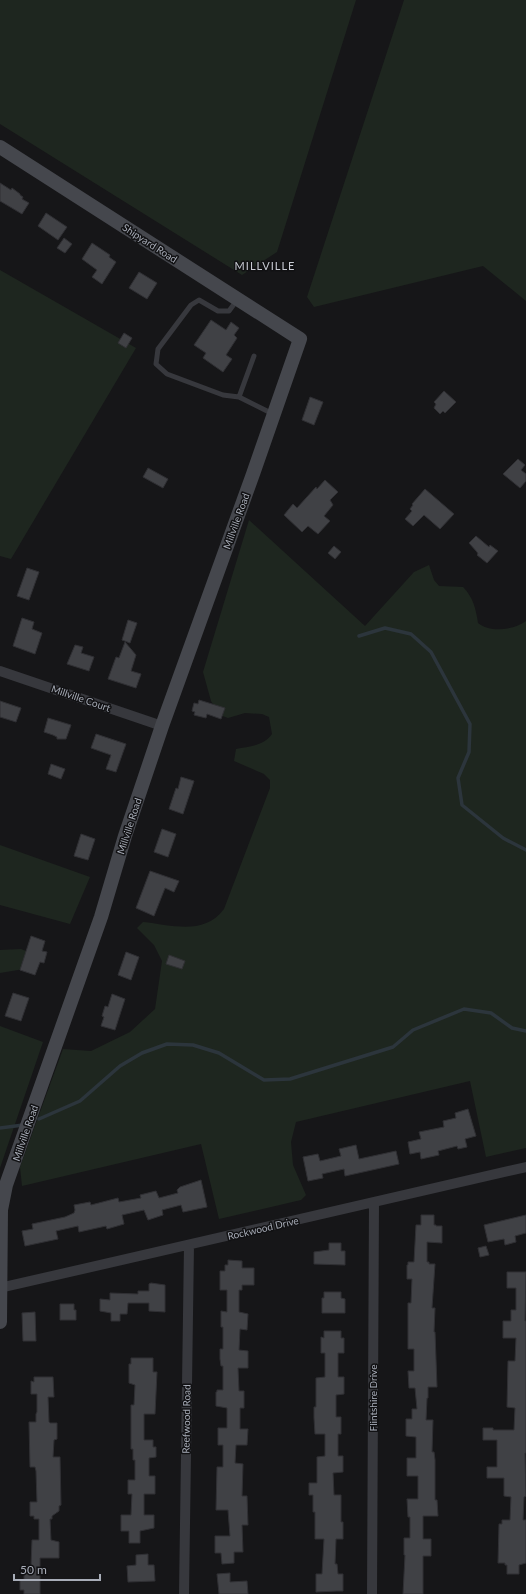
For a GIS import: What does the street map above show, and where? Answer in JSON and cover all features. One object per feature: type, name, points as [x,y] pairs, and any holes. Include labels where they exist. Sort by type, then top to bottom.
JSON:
[{"type":"street","name":"Shipyard Road","points":[[0,147],[300,339]]},
{"type":"street","name":"Millville Road","points":[[0,1322],[1,1210],[6,1185],[101,917],[125,836],[162,726],[300,339]]},
{"type":"street","name":"Millville Court","points":[[0,671],[162,726]]},
{"type":"street","name":"Rockwood Drive","points":[[0,1288],[526,1167]]},
{"type":"street","name":"Flintshire Drive","points":[[372,1594],[374,1203]]},
{"type":"street","name":"Reefwood Road","points":[[184,1594],[189,1245]]},
{"type":"lane","points":[[238,300],[229,311],[218,311],[199,300],[191,305],[158,348],[156,364],[167,374],[223,395],[239,397],[274,415]]},
{"type":"lane","points":[[239,397],[254,356]]},
{"type":"shaded area","points":[[0,0],[356,0],[277,252],[242,275],[0,124]]},
{"type":"shaded area","points":[[404,0],[526,0],[526,301],[483,266],[314,307],[307,297]]},
{"type":"shaded area","points":[[0,270],[136,348],[11,559],[0,556]]},
{"type":"shaded area","points":[[249,520],[365,626],[414,572],[429,565],[434,580],[439,586],[463,587],[474,604],[478,623],[483,626],[502,629],[515,627],[526,621],[526,1148],[486,1157],[470,1081],[296,1122],[291,1142],[293,1165],[306,1195],[301,1200],[219,1219],[201,1144],[22,1186],[20,1167],[63,1049],[91,1051],[130,1032],[155,1009],[162,961],[154,945],[137,928],[143,922],[187,927],[197,926],[207,923],[224,909],[270,788],[270,780],[264,774],[234,761],[236,749],[261,743],[269,738],[272,734],[269,717],[262,714],[245,713],[228,718],[220,715],[211,701],[203,672]]},
{"type":"shaded area","points":[[0,845],[90,877],[70,924],[0,905]]},
{"type":"shaded area","points":[[21,949],[39,956],[24,969],[0,973],[0,950]]},
{"type":"shaded area","points":[[0,1026],[43,1042],[0,1168]]},
{"type":"building","points":[[0,183],[11,190],[12,188],[23,197],[22,199],[29,203],[22,214],[0,201]]},
{"type":"building","points":[[46,213],[67,227],[58,240],[38,226]]},
{"type":"building","points":[[64,238],[72,244],[65,253],[57,248]]},
{"type":"building","points":[[92,243],[110,255],[109,257],[116,262],[102,284],[92,277],[97,270],[82,259]]},
{"type":"building","points":[[139,272],[157,283],[147,299],[129,288]]},
{"type":"building","points":[[211,320],[226,330],[231,322],[239,328],[234,335],[237,338],[226,355],[232,359],[223,372],[203,358],[206,353],[194,345]]},
{"type":"building","points":[[124,333],[132,338],[126,348],[118,343]]},
{"type":"building","points":[[444,391],[456,402],[445,413],[443,411],[440,414],[434,408],[436,404],[434,402]]},
{"type":"building","points":[[310,397],[323,402],[314,425],[302,420]]},
{"type":"building","points":[[518,459],[525,465],[521,470],[526,474],[526,481],[520,488],[503,474]]},
{"type":"building","points":[[148,468],[168,479],[163,488],[143,477]]},
{"type":"building","points":[[325,480],[338,492],[330,500],[333,505],[324,516],[330,521],[318,534],[308,526],[302,532],[284,515],[293,504],[297,508],[316,487],[317,489]]},
{"type":"building","points":[[425,489],[454,514],[440,529],[424,515],[413,526],[405,519],[412,511],[410,509],[413,505],[412,504]]},
{"type":"building","points":[[476,536],[489,547],[490,545],[498,551],[487,563],[477,555],[477,552],[469,543]]},
{"type":"building","points":[[334,546],[341,552],[335,559],[328,553]]},
{"type":"building","points":[[27,568],[39,572],[29,600],[17,596]]},
{"type":"building","points":[[22,618],[34,622],[32,629],[42,633],[35,654],[13,646]]},
{"type":"building","points":[[128,620],[137,623],[130,643],[122,640]]},
{"type":"building","points":[[125,642],[136,655],[131,671],[141,674],[136,688],[108,679],[116,657],[119,658]]},
{"type":"building","points":[[75,645],[83,647],[81,653],[94,657],[89,671],[67,664]]},
{"type":"building","points":[[199,700],[225,708],[221,719],[207,714],[206,718],[194,715],[195,712],[192,711],[194,703],[198,704]]},
{"type":"building","points":[[0,701],[21,708],[16,722],[0,717]]},
{"type":"building","points":[[48,718],[71,725],[66,739],[57,739],[57,737],[44,732]]},
{"type":"building","points":[[96,734],[126,744],[116,772],[106,769],[111,755],[91,748]]},
{"type":"building","points":[[51,764],[65,769],[61,779],[48,774]]},
{"type":"building","points":[[181,777],[194,781],[183,814],[169,809],[176,788],[178,789]]},
{"type":"building","points":[[162,829],[176,834],[168,857],[154,852]]},
{"type":"building","points":[[81,834],[95,839],[88,860],[74,856]]},
{"type":"building","points":[[150,871],[179,881],[174,892],[165,888],[154,916],[136,908]]},
{"type":"building","points":[[31,936],[45,941],[42,951],[47,952],[44,963],[40,962],[35,975],[20,970]]},
{"type":"building","points":[[126,952],[139,957],[131,980],[118,975]]},
{"type":"building","points":[[169,955],[185,961],[182,969],[166,964]]},
{"type":"building","points":[[13,993],[29,998],[21,1021],[5,1016]]},
{"type":"building","points":[[112,994],[125,999],[115,1030],[101,1026],[105,1006],[108,1007]]},
{"type":"building","points":[[468,1109],[476,1136],[465,1139],[467,1147],[458,1149],[457,1146],[438,1151],[439,1155],[421,1159],[420,1152],[410,1154],[408,1142],[421,1139],[419,1132],[444,1127],[443,1121],[456,1118],[455,1113]]},
{"type":"building","points":[[356,1145],[359,1159],[396,1151],[399,1164],[345,1176],[344,1169],[322,1174],[323,1178],[308,1181],[303,1157],[318,1154],[320,1161],[341,1156],[339,1149]]},
{"type":"building","points":[[201,1180],[207,1207],[183,1212],[181,1205],[162,1210],[163,1215],[148,1220],[144,1210],[122,1215],[124,1224],[107,1229],[106,1226],[79,1232],[78,1226],[56,1231],[58,1239],[25,1246],[22,1231],[33,1229],[32,1224],[65,1217],[74,1213],[74,1205],[90,1202],[91,1205],[118,1198],[119,1202],[141,1198],[140,1195],[156,1191],[159,1198],[178,1193],[177,1190],[180,1187]]},
{"type":"building","points":[[421,1215],[434,1215],[434,1225],[442,1226],[442,1243],[427,1242],[427,1262],[429,1262],[429,1264],[435,1264],[432,1308],[435,1308],[434,1332],[437,1387],[428,1387],[426,1420],[433,1420],[432,1452],[434,1452],[435,1460],[435,1500],[437,1500],[438,1516],[423,1516],[423,1539],[431,1539],[431,1556],[423,1556],[423,1594],[403,1594],[405,1555],[404,1538],[410,1538],[410,1517],[408,1517],[407,1499],[418,1499],[418,1476],[407,1476],[407,1458],[416,1458],[416,1437],[406,1436],[406,1419],[412,1419],[412,1409],[417,1409],[415,1388],[409,1388],[408,1371],[414,1371],[414,1349],[408,1349],[408,1303],[411,1303],[412,1279],[407,1279],[407,1265],[408,1262],[414,1262],[416,1225],[421,1225]]},
{"type":"building","points":[[526,1215],[526,1233],[515,1236],[516,1242],[505,1245],[504,1239],[488,1242],[484,1225]]},
{"type":"building","points":[[329,1243],[341,1243],[341,1251],[345,1251],[345,1265],[314,1264],[314,1252],[329,1250]]},
{"type":"building","points":[[486,1246],[489,1255],[480,1257],[478,1248]]},
{"type":"building","points":[[228,1260],[242,1261],[242,1268],[254,1268],[254,1285],[242,1285],[242,1290],[239,1290],[239,1312],[248,1314],[247,1330],[240,1329],[239,1350],[248,1351],[248,1368],[238,1368],[239,1391],[244,1391],[244,1408],[240,1408],[240,1429],[248,1429],[247,1445],[236,1445],[235,1463],[243,1464],[242,1496],[247,1496],[248,1525],[242,1525],[243,1552],[234,1552],[234,1563],[222,1564],[221,1553],[215,1553],[215,1536],[230,1536],[228,1510],[216,1510],[217,1467],[223,1467],[223,1445],[218,1445],[218,1428],[227,1428],[227,1408],[216,1406],[216,1392],[217,1390],[223,1390],[223,1366],[221,1366],[220,1359],[220,1349],[223,1349],[221,1311],[227,1312],[227,1290],[220,1290],[220,1271],[225,1271],[225,1265],[228,1265]]},
{"type":"building","points":[[507,1272],[526,1272],[526,1496],[524,1497],[523,1520],[526,1520],[526,1563],[519,1565],[519,1574],[507,1574],[507,1565],[505,1565],[505,1563],[498,1563],[499,1524],[502,1524],[502,1520],[510,1520],[511,1497],[504,1496],[504,1478],[487,1478],[487,1467],[497,1467],[497,1440],[483,1440],[483,1428],[493,1428],[493,1430],[514,1430],[515,1408],[507,1407],[508,1361],[515,1361],[516,1338],[503,1338],[503,1321],[511,1321],[511,1310],[516,1310],[516,1288],[507,1288]]},
{"type":"building","points":[[149,1284],[165,1285],[165,1312],[149,1311],[149,1303],[128,1303],[127,1314],[120,1314],[120,1321],[111,1321],[111,1313],[100,1311],[100,1299],[110,1300],[110,1293],[138,1294],[138,1291],[149,1291]]},
{"type":"building","points":[[324,1292],[341,1292],[341,1298],[345,1299],[345,1313],[322,1313],[322,1298],[324,1298]]},
{"type":"building","points":[[60,1304],[74,1304],[74,1310],[76,1310],[76,1320],[60,1320]]},
{"type":"building","points":[[35,1312],[36,1341],[23,1341],[22,1313]]},
{"type":"building","points":[[324,1331],[341,1331],[341,1338],[344,1338],[344,1353],[338,1353],[338,1377],[344,1377],[344,1394],[336,1395],[336,1417],[341,1417],[341,1434],[338,1434],[338,1456],[343,1456],[343,1472],[333,1473],[334,1495],[341,1495],[341,1522],[343,1522],[343,1539],[336,1539],[335,1564],[337,1564],[338,1574],[343,1574],[343,1591],[316,1592],[316,1574],[322,1574],[324,1539],[315,1539],[315,1512],[313,1512],[313,1495],[309,1495],[309,1483],[317,1483],[317,1457],[325,1456],[325,1434],[315,1434],[314,1418],[314,1407],[316,1407],[316,1378],[325,1377],[325,1353],[321,1353],[321,1337],[324,1338]]},
{"type":"building","points":[[131,1358],[153,1358],[153,1372],[157,1372],[155,1414],[144,1414],[144,1440],[153,1440],[153,1447],[156,1447],[156,1457],[149,1458],[149,1476],[155,1476],[155,1494],[144,1494],[144,1515],[154,1515],[154,1528],[140,1531],[140,1543],[129,1543],[129,1531],[121,1531],[121,1515],[131,1515],[132,1494],[128,1494],[128,1480],[135,1480],[135,1460],[133,1460],[133,1449],[131,1449],[131,1405],[134,1405],[135,1385],[129,1383],[129,1364],[131,1364]]},
{"type":"building","points":[[34,1377],[53,1377],[54,1397],[48,1397],[49,1422],[57,1423],[57,1439],[54,1440],[53,1457],[60,1457],[61,1505],[59,1506],[59,1511],[52,1516],[52,1519],[50,1519],[51,1540],[59,1542],[59,1558],[40,1558],[40,1594],[24,1594],[24,1590],[20,1590],[20,1580],[24,1580],[24,1566],[31,1566],[32,1540],[39,1540],[39,1519],[34,1519],[34,1516],[30,1516],[30,1502],[37,1502],[36,1471],[35,1467],[30,1467],[29,1422],[36,1422],[37,1412],[37,1394],[31,1394],[31,1381],[34,1382]]},
{"type":"building","points":[[148,1554],[148,1565],[154,1565],[155,1581],[128,1582],[127,1566],[136,1565],[136,1555]]},
{"type":"building","points":[[230,1573],[230,1582],[247,1581],[248,1594],[219,1594],[217,1574]]},
{"type":"waterway","points":[[359,636],[385,628],[411,634],[431,652],[470,724],[469,752],[458,778],[462,805],[503,838],[526,850]]},
{"type":"waterway","points":[[39,1119],[80,1101],[120,1066],[142,1053],[167,1044],[193,1045],[219,1053],[264,1080],[290,1079],[393,1047],[413,1030],[464,1009],[491,1013],[512,1028],[526,1031]]},
{"type":"waterway","points":[[0,1128],[23,1125]]},
{"type":"district","name":"MILLVILLE","points":[[265,266]]}]
